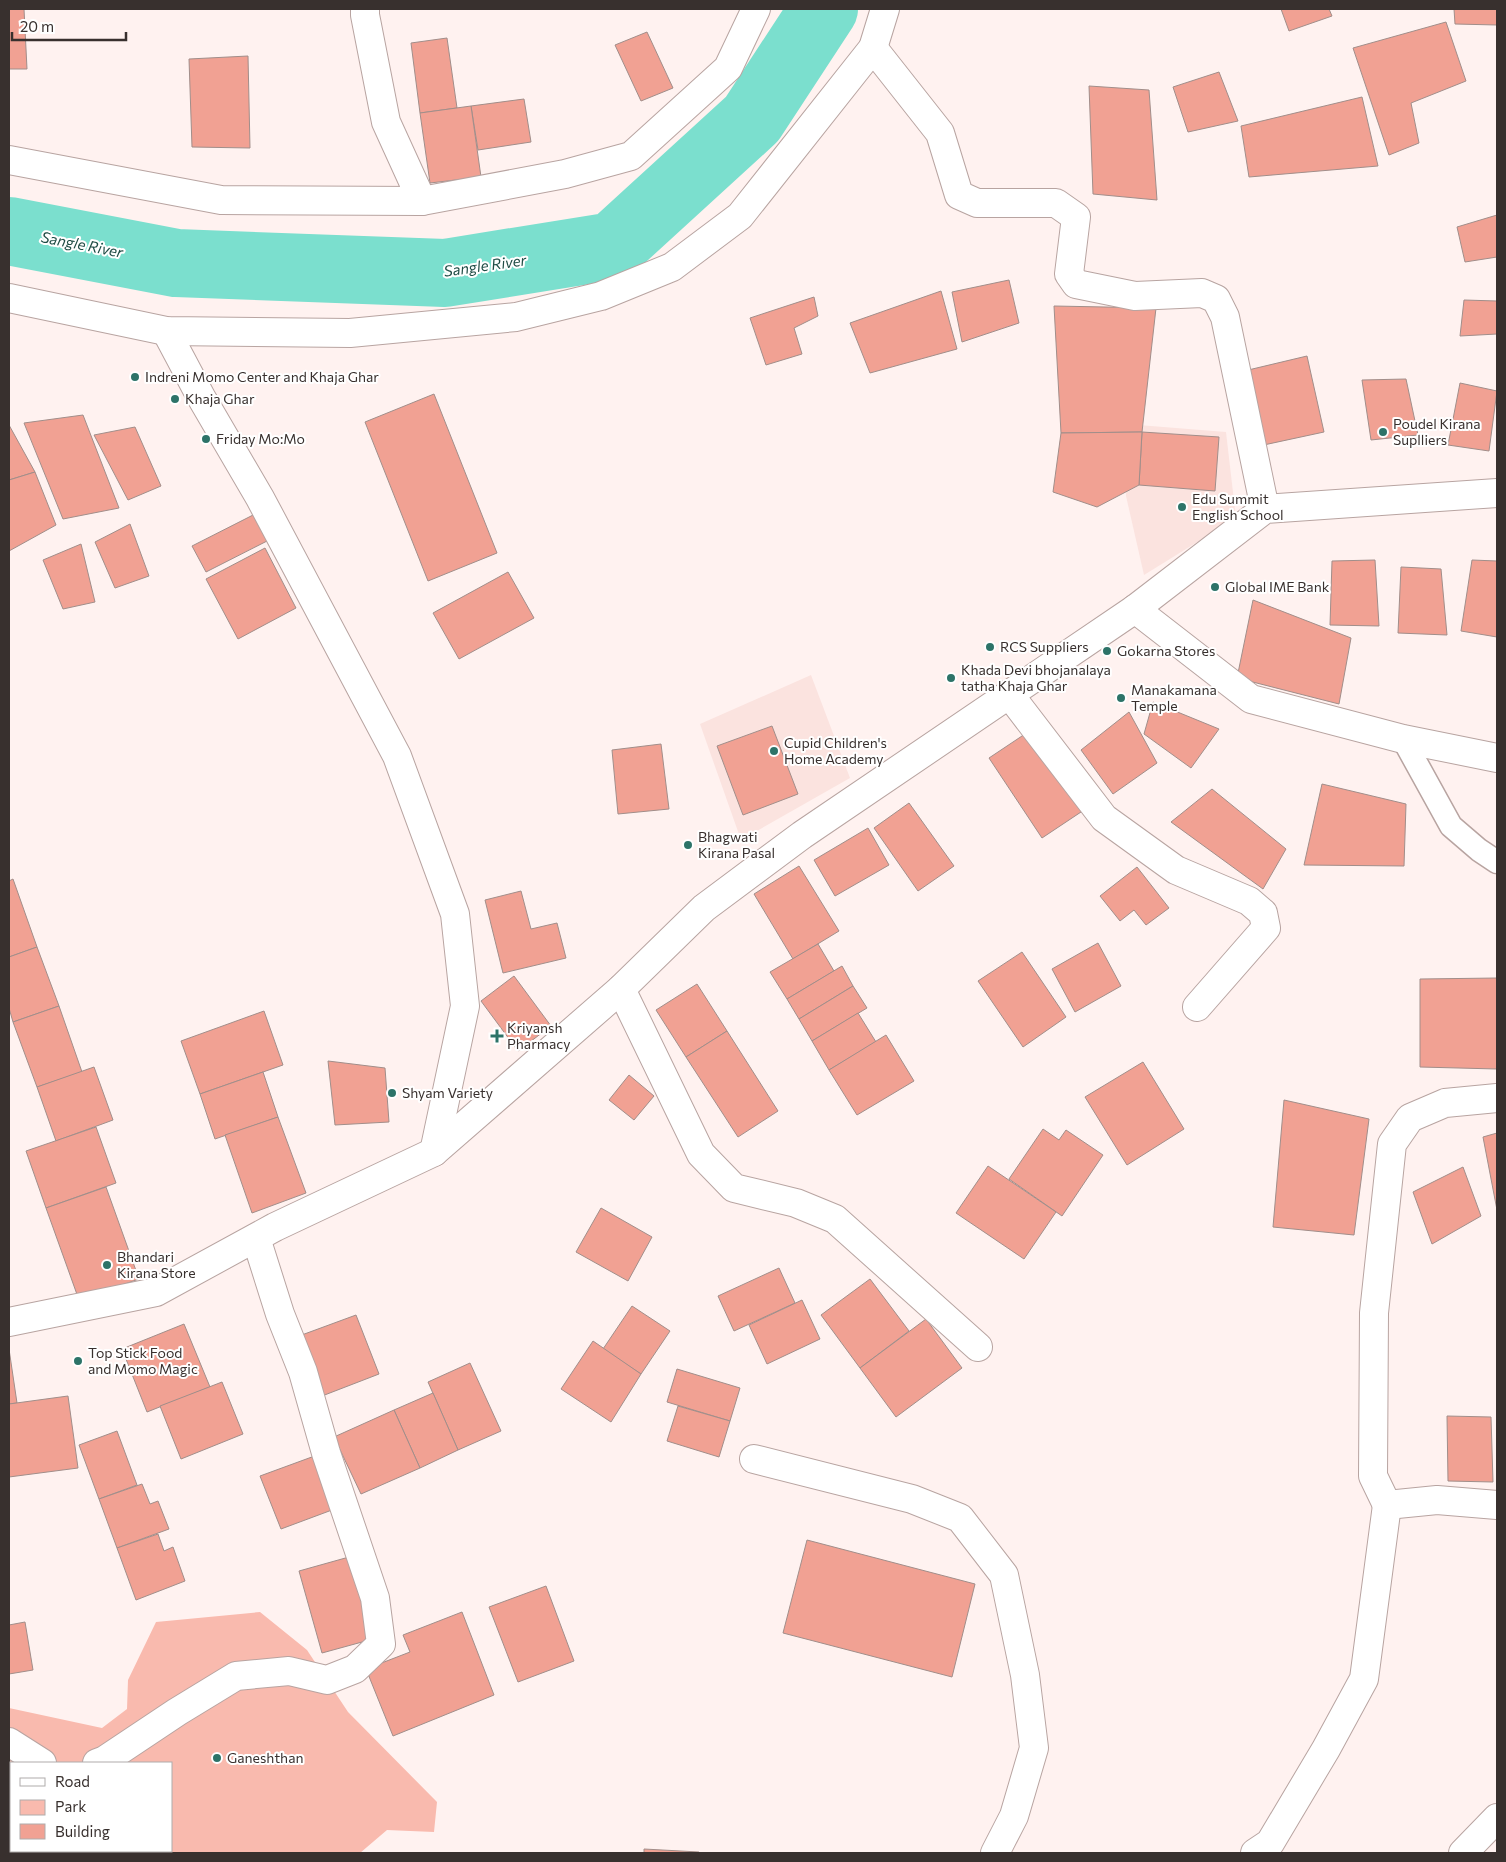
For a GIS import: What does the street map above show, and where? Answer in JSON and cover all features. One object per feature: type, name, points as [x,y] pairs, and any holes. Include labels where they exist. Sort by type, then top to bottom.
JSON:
[{"type":"street","points":[[365,9],[386,122],[422,201]]},
{"type":"street","points":[[9,160],[221,200],[422,201],[565,174],[631,156],[728,68],[756,9]]},
{"type":"street","points":[[9,298],[166,331],[350,333],[516,317],[601,296],[672,266],[740,216],[873,48],[890,9]]},
{"type":"street","points":[[873,48],[940,133],[959,195],[978,203],[1056,203],[1076,217],[1069,274],[1076,284],[1135,296],[1202,293],[1216,299],[1225,317],[1265,509]]},
{"type":"street","points":[[166,331],[201,397],[260,498],[396,756],[454,914],[465,1006],[434,1152]]},
{"type":"street","points":[[9,1322],[156,1292],[256,1238],[434,1152],[621,989],[704,908],[802,835],[1135,609],[1265,509],[1497,493]]},
{"type":"street","points":[[1135,609],[1251,699],[1403,739],[1497,758]]},
{"type":"street","points":[[1009,694],[1104,818],[1176,870],[1248,901],[1263,913],[1266,928],[1197,1008]]},
{"type":"street","points":[[621,989],[701,1154],[734,1188],[796,1203],[835,1218],[978,1347]]},
{"type":"street","points":[[1255,1853],[1270,1844],[1326,1749],[1364,1679],[1387,1505],[1372,1476],[1374,1313],[1392,1144],[1410,1118],[1445,1103],[1497,1098]]},
{"type":"street","points":[[100,1762],[236,1676],[289,1671],[327,1680],[355,1669],[381,1644],[375,1598],[326,1453],[303,1372],[280,1314],[256,1238]]},
{"type":"street","points":[[754,1459],[912,1499],[960,1518],[1004,1575],[1025,1675],[1034,1748],[1014,1816],[995,1853]]},
{"type":"street","points":[[1387,1505],[1437,1500],[1497,1505]]},
{"type":"street","points":[[9,1742],[40,1762]]},
{"type":"street","points":[[1463,1853],[1497,1818]]},
{"type":"lane","points":[[1403,739],[1451,826],[1478,850],[1497,862]]},
{"type":"shaded area","name":"Edu Summit English School","points":[[1126,424],[1226,432],[1236,518],[1144,575],[1126,496]]},
{"type":"shaded area","name":"Cupid Children's Home Academy","points":[[811,675],[850,778],[741,840],[700,724]]},
{"type":"green space","points":[[260,1612],[307,1650],[348,1712],[437,1802],[434,1832],[387,1830],[360,1853],[9,1853],[9,1708],[102,1728],[127,1709],[128,1680],[156,1622]]},
{"type":"building","points":[[9,9],[24,9],[27,69],[9,69]]},
{"type":"building","points":[[1281,9],[1329,9],[1332,16],[1289,31]]},
{"type":"building","points":[[1454,9],[1497,9],[1497,25],[1455,24]]},
{"type":"building","points":[[1446,22],[1466,81],[1411,103],[1419,143],[1389,155],[1353,48]]},
{"type":"building","points":[[647,32],[673,88],[641,101],[615,45]]},
{"type":"building","points":[[447,38],[457,108],[420,113],[411,43]]},
{"type":"building","points":[[248,56],[250,148],[192,147],[189,59]]},
{"type":"building","points":[[1219,72],[1238,121],[1188,132],[1173,87]]},
{"type":"building","points":[[1089,86],[1149,90],[1157,200],[1093,194]]},
{"type":"building","points":[[1362,97],[1378,166],[1249,177],[1241,126]]},
{"type":"building","points":[[524,99],[531,142],[478,150],[471,106]]},
{"type":"building","points":[[471,106],[481,177],[430,183],[420,113]]},
{"type":"building","points":[[1497,215],[1497,257],[1465,262],[1457,227]]},
{"type":"building","points":[[1009,280],[1019,323],[962,342],[952,292]]},
{"type":"building","points":[[941,291],[957,349],[870,373],[850,323]]},
{"type":"building","points":[[814,297],[818,316],[794,328],[802,354],[766,365],[750,318]]},
{"type":"building","points":[[1464,300],[1497,301],[1497,334],[1460,336]]},
{"type":"building","points":[[1054,306],[1156,308],[1142,432],[1061,433]]},
{"type":"building","points":[[1307,356],[1324,432],[1259,446],[1244,371]]},
{"type":"building","points":[[1406,379],[1418,435],[1371,440],[1362,380]]},
{"type":"building","points":[[1460,383],[1497,391],[1489,451],[1448,445]]},
{"type":"building","points":[[434,394],[497,553],[428,581],[365,422]]},
{"type":"building","points":[[83,415],[119,508],[63,519],[24,423]]},
{"type":"building","points":[[9,425],[35,472],[9,480]]},
{"type":"building","points":[[135,427],[161,486],[128,500],[94,435]]},
{"type":"building","points":[[1142,432],[1219,437],[1215,491],[1139,485]]},
{"type":"building","points":[[1142,432],[1139,485],[1097,507],[1053,492],[1061,433]]},
{"type":"building","points":[[35,472],[56,525],[9,551],[9,480]]},
{"type":"building","points":[[257,513],[271,539],[206,572],[192,546]]},
{"type":"building","points":[[130,524],[149,576],[115,588],[95,542]]},
{"type":"building","points":[[81,544],[95,602],[63,609],[43,560]]},
{"type":"building","points":[[265,548],[296,608],[238,639],[206,579]]},
{"type":"building","points":[[1375,560],[1379,626],[1330,625],[1332,561]]},
{"type":"building","points":[[1472,560],[1497,561],[1497,637],[1461,631]]},
{"type":"building","points":[[1401,567],[1441,569],[1447,635],[1398,633]]},
{"type":"building","points":[[508,572],[534,618],[459,659],[433,613]]},
{"type":"building","points":[[1253,600],[1351,638],[1339,704],[1237,678]]},
{"type":"building","points":[[1153,702],[1219,729],[1191,768],[1144,734]]},
{"type":"building","points":[[1129,712],[1157,763],[1113,794],[1081,750]]},
{"type":"building","points":[[772,726],[798,794],[743,815],[717,746]]},
{"type":"building","points":[[1031,730],[1084,810],[1042,838],[989,758]]},
{"type":"building","points":[[661,744],[669,809],[618,814],[612,750]]},
{"type":"building","points":[[1322,784],[1406,804],[1404,866],[1304,865]]},
{"type":"building","points":[[1212,789],[1286,849],[1263,889],[1171,822]]},
{"type":"building","points":[[909,803],[954,866],[918,891],[874,828]]},
{"type":"building","points":[[868,828],[889,865],[835,896],[814,860]]},
{"type":"building","points":[[799,866],[839,931],[793,959],[754,894]]},
{"type":"building","points":[[1137,867],[1169,908],[1146,925],[1134,910],[1120,921],[1100,896]]},
{"type":"building","points":[[13,879],[37,947],[9,957],[9,881]]},
{"type":"building","points":[[521,891],[531,929],[557,923],[566,958],[503,973],[485,900]]},
{"type":"building","points":[[1098,943],[1121,986],[1075,1012],[1052,969]]},
{"type":"building","points":[[818,944],[834,971],[787,999],[770,972]]},
{"type":"building","points":[[37,947],[59,1006],[13,1022],[9,1008],[9,957]]},
{"type":"building","points":[[1022,952],[1066,1017],[1023,1047],[978,981]]},
{"type":"building","points":[[842,966],[853,986],[799,1019],[787,999]]},
{"type":"building","points":[[514,976],[551,1026],[518,1051],[481,1001]]},
{"type":"building","points":[[1497,978],[1497,1069],[1420,1067],[1420,979]]},
{"type":"building","points":[[697,984],[727,1031],[686,1057],[656,1010]]},
{"type":"building","points":[[853,986],[867,1008],[812,1041],[799,1019]]},
{"type":"building","points":[[59,1006],[82,1072],[37,1087],[13,1022]]},
{"type":"building","points":[[264,1011],[283,1065],[200,1094],[181,1041]]},
{"type":"building","points":[[858,1013],[876,1042],[829,1070],[812,1041]]},
{"type":"building","points":[[727,1031],[778,1111],[738,1137],[686,1057]]},
{"type":"building","points":[[886,1035],[914,1081],[857,1115],[829,1070]]},
{"type":"building","points":[[328,1061],[385,1068],[389,1122],[335,1125]]},
{"type":"building","points":[[1143,1062],[1184,1129],[1127,1165],[1085,1097]]},
{"type":"building","points":[[94,1067],[113,1120],[56,1141],[37,1087]]},
{"type":"building","points":[[263,1072],[278,1117],[215,1139],[200,1094]]},
{"type":"building","points":[[629,1075],[654,1096],[634,1120],[609,1100]]},
{"type":"building","points":[[1284,1100],[1369,1119],[1354,1235],[1273,1227]]},
{"type":"building","points":[[278,1117],[306,1193],[252,1213],[225,1135]]},
{"type":"building","points":[[96,1127],[116,1183],[46,1208],[26,1151]]},
{"type":"building","points":[[1043,1129],[1059,1140],[1066,1130],[1103,1155],[1062,1216],[1009,1179]]},
{"type":"building","points":[[1497,1133],[1497,1210],[1483,1137]]},
{"type":"building","points":[[988,1166],[1056,1212],[1024,1259],[956,1213]]},
{"type":"building","points":[[1463,1167],[1481,1216],[1432,1244],[1413,1192]]},
{"type":"building","points":[[106,1187],[139,1279],[79,1300],[46,1208]]},
{"type":"building","points":[[601,1208],[652,1237],[628,1281],[576,1252]]},
{"type":"building","points":[[779,1268],[795,1303],[734,1331],[718,1296]]},
{"type":"building","points":[[870,1279],[909,1331],[860,1368],[821,1315]]},
{"type":"building","points":[[802,1300],[820,1339],[767,1364],[749,1325]]},
{"type":"building","points":[[632,1306],[670,1331],[641,1374],[603,1349]]},
{"type":"building","points":[[356,1315],[379,1374],[322,1396],[299,1336]]},
{"type":"building","points":[[926,1319],[962,1368],[896,1417],[860,1368]]},
{"type":"building","points":[[184,1324],[210,1387],[147,1412],[122,1349]]},
{"type":"building","points":[[593,1341],[641,1374],[611,1422],[561,1389]]},
{"type":"building","points":[[9,1349],[17,1403],[9,1404]]},
{"type":"building","points":[[470,1363],[501,1431],[458,1450],[428,1382]]},
{"type":"building","points":[[677,1369],[740,1388],[730,1421],[667,1402]]},
{"type":"building","points":[[222,1382],[243,1434],[181,1459],[160,1406]]},
{"type":"building","points":[[433,1393],[458,1450],[420,1468],[394,1410]]},
{"type":"building","points":[[68,1396],[78,1468],[9,1477],[9,1404]]},
{"type":"building","points":[[678,1406],[730,1421],[719,1457],[667,1441]]},
{"type":"building","points":[[394,1410],[420,1468],[361,1494],[334,1437]]},
{"type":"building","points":[[1447,1416],[1491,1417],[1493,1482],[1448,1481]]},
{"type":"building","points":[[117,1431],[137,1485],[99,1499],[79,1445]]},
{"type":"building","points":[[320,1454],[340,1507],[281,1529],[260,1476]]},
{"type":"building","points":[[142,1484],[150,1504],[158,1501],[169,1529],[117,1548],[99,1499]]},
{"type":"building","points":[[158,1534],[164,1551],[173,1547],[185,1581],[136,1600],[117,1548]]},
{"type":"building","points":[[807,1540],[975,1584],[952,1677],[783,1633]]},
{"type":"building","points":[[349,1557],[373,1639],[322,1653],[299,1571]]},
{"type":"building","points":[[546,1586],[574,1661],[518,1682],[489,1607]]},
{"type":"building","points":[[462,1612],[494,1695],[393,1736],[366,1669],[410,1652],[403,1635]]},
{"type":"building","points":[[25,1622],[33,1670],[9,1674],[9,1625]]},
{"type":"building","points":[[644,1849],[699,1852],[699,1853],[644,1853]]},
{"type":"waterway","name":"Sangle River","points":[[9,231],[176,263],[445,273],[613,246],[752,119],[824,9]]},
{"type":"place","name":"Indreni Momo Center and Khaja Ghar","points":[[135,377]]},
{"type":"place","name":"Khaja Ghar","points":[[175,399]]},
{"type":"place","name":"Poudel Kirana Suplliers","points":[[1383,432]]},
{"type":"place","name":"Friday Mo:Mo","points":[[206,439]]},
{"type":"place","name":"Edu Summit English School","points":[[1182,507]]},
{"type":"place","name":"Global IME Bank","points":[[1215,587]]},
{"type":"place","name":"RCS Suppliers","points":[[990,647]]},
{"type":"place","name":"Gokarna Stores","points":[[1107,651]]},
{"type":"place","name":"Khada Devi bhojanalaya tatha Khaja Ghar","points":[[951,678]]},
{"type":"place","name":"Manakamana Temple","points":[[1121,698]]},
{"type":"place","name":"Cupid Children's Home Academy","points":[[774,751]]},
{"type":"place","name":"Bhagwati Kirana Pasal","points":[[688,845]]},
{"type":"place","name":"Kriyansh Pharmacy","points":[[497,1036]]},
{"type":"place","name":"Shyam Variety","points":[[392,1093]]},
{"type":"place","name":"Bhandari Kirana Store","points":[[107,1265]]},
{"type":"place","name":"Top Stick Food and Momo Magic","points":[[78,1361]]},
{"type":"place","name":"Ganeshthan","points":[[217,1758]]}]
